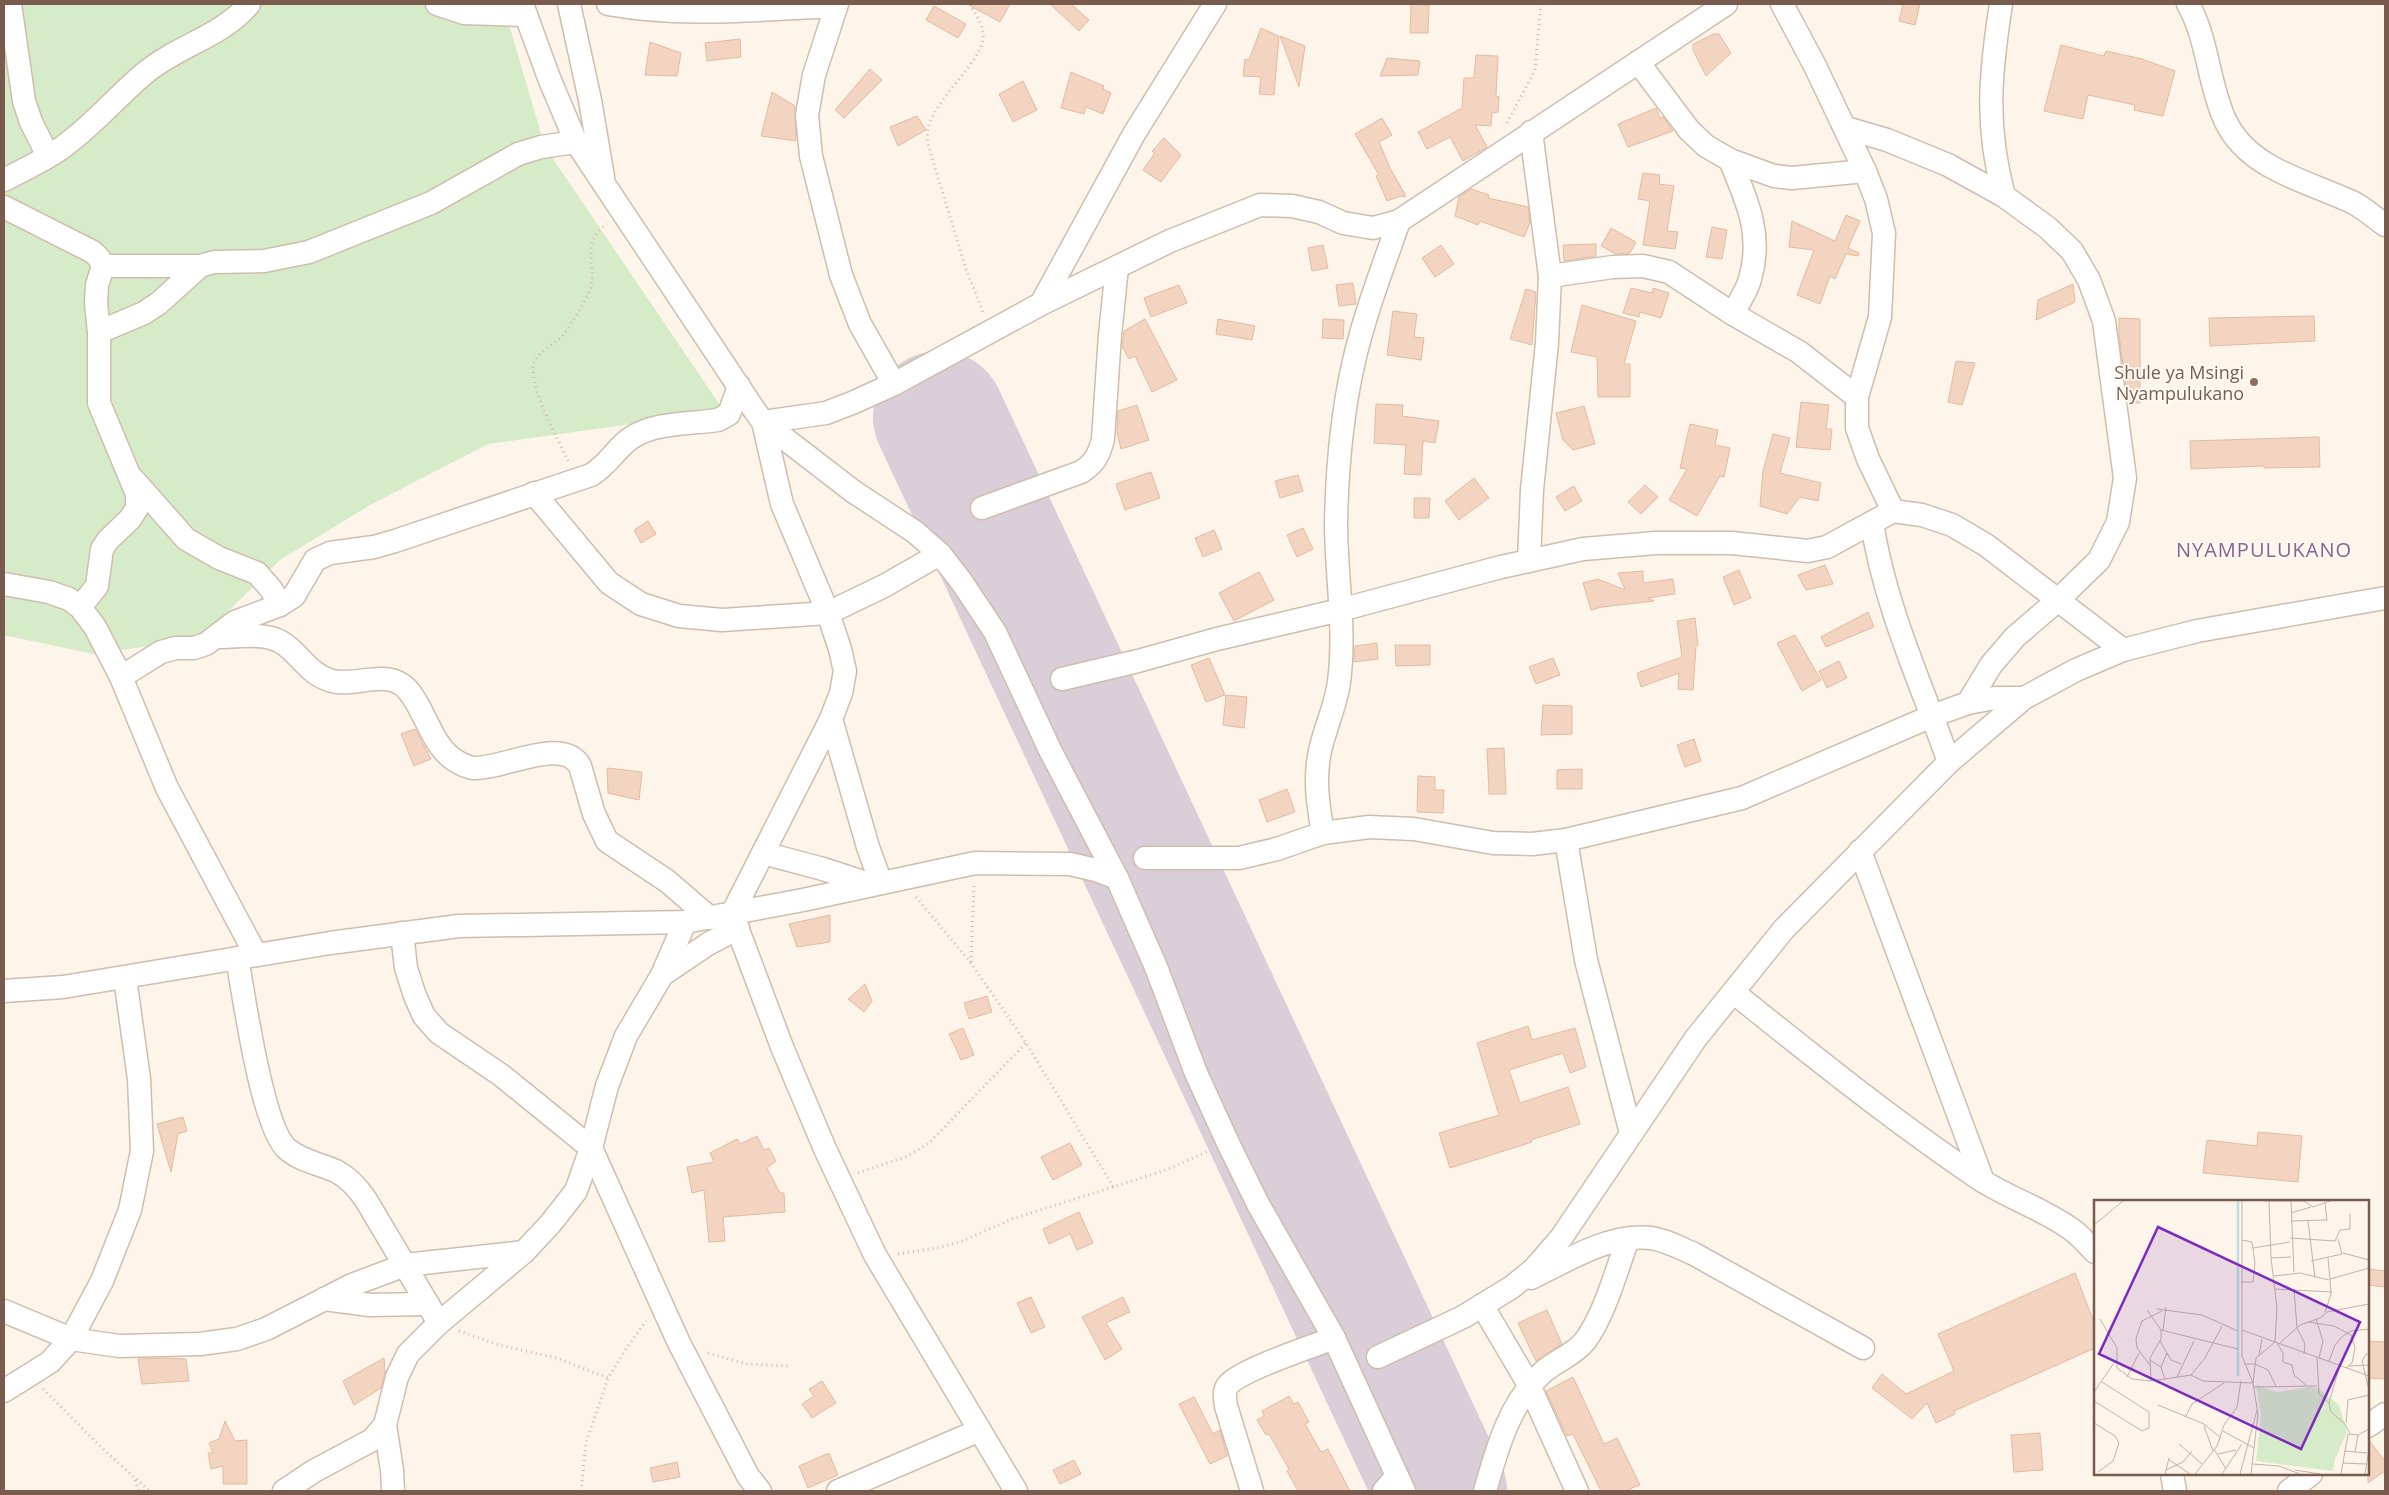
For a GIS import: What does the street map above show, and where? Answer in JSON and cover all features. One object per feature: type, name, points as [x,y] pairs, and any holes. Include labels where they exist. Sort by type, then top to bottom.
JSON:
[{"type":"street","points":[[10,4],[24,101],[31,122],[48,156]]},
{"type":"street","points":[[4,180],[48,156],[87,128],[145,73],[175,53],[221,28],[242,13],[249,4]]},
{"type":"street","points":[[437,4],[464,13],[524,9],[549,78],[576,142],[759,416],[854,492],[915,532],[940,554],[961,580],[995,632],[1050,750],[1117,878],[1156,967],[1196,1073],[1228,1142],[1258,1204],[1334,1338],[1395,1486]]},
{"type":"street","points":[[569,4],[590,100],[605,184]]},
{"type":"street","points":[[608,4],[651,10],[738,12],[836,5],[814,75],[807,115],[811,156],[841,275],[860,324],[894,384]]},
{"type":"street","points":[[1041,304],[1134,134],[1216,4]]},
{"type":"street","points":[[121,677],[161,652],[176,648],[194,648],[217,637],[235,622],[280,605],[294,596],[315,560],[330,553],[374,547],[388,543],[534,493],[578,480],[604,467],[629,439],[643,431],[718,420],[729,414],[759,416],[826,413],[894,384],[1041,304],[1117,266],[1178,237],[1260,205],[1292,206],[1320,212],[1343,223],[1374,228],[1399,221],[1726,4]]},
{"type":"street","points":[[1782,4],[1846,128],[1876,199],[1884,234],[1884,267],[1880,316],[1857,397],[1857,428],[1868,459],[1893,512]]},
{"type":"street","points":[[2001,4],[1991,66],[1990,114],[1995,163],[2004,196]]},
{"type":"street","points":[[2194,8],[2212,88],[2225,122],[2241,145],[2265,166],[2356,204],[2385,225]]},
{"type":"street","points":[[1638,62],[1689,130],[1706,146],[1730,160],[1756,170],[1792,178],[1865,171]]},
{"type":"street","points":[[1846,128],[1917,151],[2004,196],[2048,228],[2072,251],[2090,280],[2104,320],[2124,478],[2118,522],[2100,560],[2015,637],[1991,665],[1968,703]]},
{"type":"street","points":[[1529,561],[1532,490],[1547,343],[1550,276],[1532,132]]},
{"type":"street","points":[[103,266],[200,266],[214,262],[264,261],[309,252],[430,203],[518,154],[541,147],[576,142]]},
{"type":"street","points":[[1730,160],[1753,219],[1754,250],[1750,280],[1733,314]]},
{"type":"street","points":[[4,207],[93,252],[100,258],[103,266],[97,285],[96,303],[99,332],[99,403],[114,441],[133,479],[137,494],[136,508],[130,519],[102,549],[97,586],[80,607]]},
{"type":"street","points":[[1323,833],[1317,802],[1316,776],[1320,750],[1339,683],[1340,610],[1336,522],[1340,444],[1354,363],[1370,304],[1399,221]]},
{"type":"street","points":[[99,332],[144,314],[200,266]]},
{"type":"street","points":[[982,508],[1080,472],[1092,465],[1099,454],[1103,439],[1117,266]]},
{"type":"street","points":[[1550,276],[1613,267],[1643,266],[1669,272],[1733,314],[1799,352],[1857,397]]},
{"type":"street","points":[[729,414],[739,386]]},
{"type":"street","points":[[662,975],[708,944],[727,920],[832,720],[841,693],[845,671],[828,614],[782,504],[759,416]]},
{"type":"street","points":[[133,479],[186,539],[219,558],[257,573],[271,589],[280,605]]},
{"type":"street","points":[[534,493],[609,584],[641,604],[679,616],[722,620],[828,614],[884,586],[940,554]]},
{"type":"street","points":[[1062,679],[1583,549],[1656,543],[1732,543],[1808,551],[1827,547],[1893,512],[1922,515],[1952,525],[1986,545],[2123,650]]},
{"type":"street","points":[[1872,523],[1877,556],[1890,606],[1949,762]]},
{"type":"street","points":[[4,584],[49,592],[69,599],[80,607],[95,627],[121,677],[167,788],[246,956],[262,1091],[279,1137],[286,1148],[296,1156],[337,1172],[353,1183],[366,1200],[440,1323]]},
{"type":"street","points":[[1512,1287],[1534,1269],[1561,1238],[1696,1038],[1784,929],[1949,762],[2024,698],[2076,670],[2123,650],[2197,631],[2385,598]]},
{"type":"street","points":[[217,637],[249,636],[280,642],[310,670],[331,680],[352,683],[387,678],[399,682],[408,689],[442,748],[454,760],[467,766],[486,766],[519,758],[557,754],[570,755],[580,766],[594,814],[607,841],[727,920],[839,1179],[875,1255],[1016,1491]]},
{"type":"street","points":[[1145,858],[1239,858],[1277,849],[1323,833],[1369,827],[1405,828],[1493,843],[1532,844],[1566,840],[1742,798],[1932,716],[1968,703],[1996,698],[2024,698]]},
{"type":"street","points":[[832,720],[868,847],[885,882]]},
{"type":"street","points":[[1566,840],[1586,960],[1631,1133]]},
{"type":"street","points":[[1860,851],[1983,1181]]},
{"type":"street","points":[[763,854],[885,882]]},
{"type":"street","points":[[4,991],[63,988],[246,956],[459,926],[727,920],[885,882],[976,863],[1070,864],[1096,870],[1117,878]]},
{"type":"street","points":[[393,1491],[392,1470],[385,1425],[396,1377],[408,1354],[440,1323],[524,1252],[551,1223],[576,1191],[592,1148],[607,1086],[626,1036],[662,975],[685,922]]},
{"type":"street","points":[[402,933],[406,968],[415,996],[424,1016],[439,1033],[501,1075],[592,1148],[679,1343],[748,1476],[760,1491]]},
{"type":"street","points":[[4,1391],[50,1362],[71,1339],[102,1281],[130,1210],[142,1151],[139,1079],[125,978]]},
{"type":"street","points":[[1733,992],[1852,1088],[1983,1181],[2036,1207],[2073,1230],[2094,1251]]},
{"type":"street","points":[[1378,1357],[1463,1318],[1512,1287],[1602,1244],[1628,1239],[1650,1238],[1669,1243],[1694,1254],[1863,1348]]},
{"type":"street","points":[[1485,1491],[1497,1450],[1514,1408],[1529,1385],[1544,1370],[1584,1342],[1596,1322],[1628,1239]]},
{"type":"street","points":[[4,1312],[71,1339],[119,1346],[159,1346],[236,1339],[266,1329],[352,1285],[405,1265],[524,1252]]},
{"type":"street","points":[[324,1299],[370,1305],[428,1304]]},
{"type":"street","points":[[1482,1305],[1529,1385],[1577,1491]]},
{"type":"street","points":[[1252,1491],[1226,1406],[1224,1392],[1228,1384],[1259,1368],[1334,1338]]},
{"type":"street","points":[[2369,1425],[2385,1414]]},
{"type":"street","points":[[284,1491],[314,1471],[372,1440],[385,1425]]},
{"type":"street","points":[[838,1491],[980,1430]]},
{"type":"street","points":[[2172,1475],[2175,1491]]},
{"type":"street","points":[[2290,1491],[2310,1475]]},
{"type":"path","points":[[970,4],[983,32],[982,44],[978,55],[944,95],[932,116],[928,130],[929,148],[964,260],[990,331]]},
{"type":"path","points":[[1493,157],[1519,99],[1536,70],[1541,4]]},
{"type":"path","points":[[578,480],[547,417],[536,385],[533,367],[536,359],[563,334],[590,292],[592,282],[590,258],[594,236],[606,225],[623,215]]},
{"type":"path","points":[[971,963],[976,863]]},
{"type":"path","points":[[885,882],[971,963],[1026,1043],[1114,1188]]},
{"type":"path","points":[[839,1179],[908,1156],[930,1143],[1026,1043]]},
{"type":"path","points":[[875,1255],[936,1248],[960,1242],[1012,1219],[1050,1205],[1114,1188],[1163,1171],[1228,1142]]},
{"type":"path","points":[[581,1491],[586,1443],[608,1378],[626,1349],[660,1303]]},
{"type":"path","points":[[440,1323],[499,1344],[557,1358],[608,1378]]},
{"type":"path","points":[[679,1343],[746,1364],[790,1366]]},
{"type":"path","points":[[29,1375],[134,1479],[150,1491]]},
{"type":"path","points":[[134,1479],[139,1491]]},
{"type":"green space","points":[[4,4],[503,4],[545,147],[724,411],[488,444],[370,505],[280,560],[200,639],[93,654],[4,635]]},
{"type":"building","points":[[967,4],[1010,4],[1000,22]]},
{"type":"building","points":[[1050,4],[1071,4],[1089,20],[1079,31]]},
{"type":"building","points":[[1411,4],[1429,5],[1428,33],[1410,33]]},
{"type":"building","points":[[1903,4],[1920,4],[1915,25],[1899,21]]},
{"type":"building","points":[[934,6],[966,24],[958,38],[926,20]]},
{"type":"building","points":[[1261,28],[1279,36],[1274,95],[1259,94],[1261,77],[1243,76],[1245,59],[1249,60]]},
{"type":"building","points":[[1714,34],[1719,34],[1731,53],[1706,76],[1693,50],[1693,44]]},
{"type":"building","points":[[1280,36],[1305,46],[1299,87]]},
{"type":"building","points":[[740,39],[741,57],[707,61],[705,43]]},
{"type":"building","points":[[650,42],[681,53],[677,76],[645,75]]},
{"type":"building","points":[[2061,45],[2104,56],[2106,51],[2142,59],[2175,71],[2163,116],[2134,110],[2135,105],[2088,95],[2083,119],[2044,111]]},
{"type":"building","points":[[1476,55],[1498,56],[1496,96],[1499,97],[1498,112],[1492,113],[1491,126],[1475,125],[1487,147],[1463,161],[1450,137],[1427,149],[1418,132],[1462,108],[1464,78],[1474,78]]},
{"type":"building","points":[[1387,58],[1420,61],[1418,75],[1380,76]]},
{"type":"building","points":[[870,69],[882,80],[844,118],[835,110]]},
{"type":"building","points":[[1071,72],[1104,86],[1103,89],[1111,93],[1103,114],[1086,107],[1084,114],[1061,108]]},
{"type":"building","points":[[1023,81],[1037,110],[1013,122],[999,94]]},
{"type":"building","points":[[772,92],[795,106],[796,141],[761,136]]},
{"type":"building","points":[[1656,108],[1660,118],[1663,117],[1673,131],[1628,147],[1618,124]]},
{"type":"building","points":[[917,116],[926,130],[898,146],[890,127]]},
{"type":"building","points":[[1382,118],[1392,135],[1379,142],[1391,170],[1405,194],[1405,197],[1401,196],[1387,201],[1376,176],[1379,175],[1355,134]]},
{"type":"building","points":[[1164,138],[1181,155],[1161,182],[1143,170],[1155,153],[1152,151]]},
{"type":"building","points":[[1643,173],[1660,175],[1659,184],[1674,186],[1667,231],[1678,232],[1675,249],[1643,245],[1650,201],[1638,199]]},
{"type":"building","points":[[1471,189],[1489,195],[1488,198],[1528,207],[1530,223],[1524,237],[1480,221],[1478,225],[1455,216],[1459,197]]},
{"type":"building","points":[[1846,215],[1860,221],[1848,248],[1859,253],[1858,256],[1846,254],[1835,279],[1830,276],[1820,304],[1797,295],[1814,250],[1789,247],[1792,221],[1835,241]]},
{"type":"building","points":[[1712,227],[1727,230],[1722,259],[1706,257]]},
{"type":"building","points":[[1611,228],[1636,242],[1630,253],[1616,254],[1601,246]]},
{"type":"building","points":[[1596,244],[1596,256],[1564,261],[1563,245]]},
{"type":"building","points":[[1323,245],[1328,268],[1312,271],[1308,248]]},
{"type":"building","points":[[1441,245],[1454,264],[1435,277],[1422,258]]},
{"type":"building","points":[[1353,283],[1356,304],[1339,306],[1336,285]]},
{"type":"building","points":[[2073,284],[2075,302],[2036,320],[2038,300]]},
{"type":"building","points":[[1179,285],[1187,303],[1151,317],[1144,298]]},
{"type":"building","points":[[1631,288],[1652,293],[1653,288],[1669,293],[1661,318],[1640,312],[1639,317],[1623,313]]},
{"type":"building","points":[[1526,289],[1536,292],[1532,345],[1510,339]]},
{"type":"building","points":[[1582,305],[1636,321],[1624,364],[1630,364],[1630,397],[1598,397],[1597,357],[1571,352]]},
{"type":"building","points":[[1393,311],[1417,314],[1414,337],[1424,338],[1421,360],[1387,355]]},
{"type":"building","points":[[2314,316],[2315,341],[2210,346],[2209,318]]},
{"type":"building","points":[[2119,318],[2140,319],[2140,403],[2128,403],[2119,335]]},
{"type":"building","points":[[1145,319],[1177,380],[1152,392],[1135,356],[1129,359],[1122,346],[1124,331]]},
{"type":"building","points":[[1218,319],[1255,326],[1252,340],[1216,334]]},
{"type":"building","points":[[1323,319],[1344,320],[1343,339],[1322,338]]},
{"type":"building","points":[[1956,361],[1975,363],[1962,405],[1948,402]]},
{"type":"building","points":[[1801,402],[1829,405],[1826,429],[1832,429],[1830,450],[1796,447]]},
{"type":"building","points":[[1376,404],[1403,405],[1402,416],[1439,421],[1435,443],[1423,441],[1421,475],[1404,474],[1406,445],[1374,443]]},
{"type":"building","points":[[1137,405],[1149,440],[1121,449],[1117,433],[1118,411]]},
{"type":"building","points":[[1584,406],[1595,444],[1573,450],[1563,440],[1556,413]]},
{"type":"building","points":[[1690,424],[1718,430],[1715,445],[1730,448],[1724,477],[1720,476],[1697,516],[1669,500],[1687,469],[1680,468]]},
{"type":"building","points":[[1773,434],[1790,438],[1780,473],[1821,483],[1818,501],[1800,497],[1787,514],[1760,506],[1763,471]]},
{"type":"building","points":[[2319,437],[2320,467],[2264,468],[2264,466],[2191,469],[2190,441]]},
{"type":"building","points":[[1151,472],[1160,498],[1125,510],[1116,484]]},
{"type":"building","points":[[1298,475],[1303,491],[1280,498],[1275,481]]},
{"type":"building","points":[[1474,478],[1489,498],[1459,520],[1445,501]]},
{"type":"building","points":[[1645,485],[1658,497],[1641,514],[1628,502]]},
{"type":"building","points":[[1574,486],[1582,501],[1565,511],[1556,497]]},
{"type":"building","points":[[1414,498],[1430,498],[1429,518],[1414,518]]},
{"type":"building","points":[[648,521],[656,534],[641,543],[634,530]]},
{"type":"building","points":[[1303,528],[1313,549],[1297,557],[1287,535]]},
{"type":"building","points":[[1214,530],[1222,549],[1203,557],[1195,538]]},
{"type":"building","points":[[1825,565],[1833,584],[1806,590],[1798,575]]},
{"type":"building","points":[[1739,570],[1751,598],[1734,605],[1723,577]]},
{"type":"building","points":[[1643,571],[1643,583],[1673,579],[1675,594],[1648,598],[1654,601],[1591,610],[1583,583],[1598,579],[1625,590],[1618,573]]},
{"type":"building","points":[[1259,572],[1274,600],[1234,621],[1219,593]]},
{"type":"building","points":[[1868,612],[1874,627],[1826,647],[1821,637]]},
{"type":"building","points":[[1695,618],[1698,645],[1696,646],[1693,690],[1678,689],[1679,673],[1641,687],[1637,673],[1682,657],[1677,621]]},
{"type":"building","points":[[1795,635],[1821,680],[1802,691],[1777,643]]},
{"type":"building","points":[[1377,643],[1378,659],[1354,662],[1355,646]]},
{"type":"building","points":[[1395,645],[1430,645],[1430,665],[1396,666]]},
{"type":"building","points":[[1209,658],[1225,695],[1206,702],[1191,665]]},
{"type":"building","points":[[1553,658],[1560,675],[1536,684],[1529,667]]},
{"type":"building","points":[[1839,661],[1847,678],[1827,688],[1819,671]]},
{"type":"building","points":[[1226,695],[1247,697],[1244,728],[1223,725]]},
{"type":"building","points":[[1543,705],[1572,706],[1572,734],[1541,735]]},
{"type":"building","points":[[415,729],[431,759],[414,766],[401,734]]},
{"type":"building","points":[[1694,739],[1701,761],[1685,767],[1677,745]]},
{"type":"building","points":[[1504,748],[1506,794],[1489,794],[1487,749]]},
{"type":"building","points":[[607,768],[642,772],[639,800],[608,793]]},
{"type":"building","points":[[1582,769],[1582,789],[1557,789],[1557,770]]},
{"type":"building","points":[[1418,776],[1435,777],[1435,790],[1444,790],[1443,813],[1417,812]]},
{"type":"building","points":[[1287,789],[1295,812],[1267,822],[1259,800]]},
{"type":"building","points":[[830,915],[830,942],[797,947],[789,924]]},
{"type":"building","points":[[865,984],[872,1001],[864,1012],[848,999]]},
{"type":"building","points":[[987,996],[992,1012],[969,1019],[964,1003]]},
{"type":"building","points":[[1528,1026],[1532,1040],[1575,1028],[1586,1067],[1570,1073],[1563,1053],[1509,1070],[1520,1103],[1568,1087],[1580,1124],[1531,1140],[1532,1142],[1450,1168],[1439,1133],[1499,1115],[1477,1043]]},
{"type":"building","points":[[963,1028],[974,1055],[961,1060],[949,1034]]},
{"type":"building","points":[[183,1117],[187,1131],[178,1134],[171,1172],[157,1124]]},
{"type":"building","points":[[2258,1132],[2302,1136],[2298,1182],[2203,1173],[2207,1140],[2257,1146]]},
{"type":"building","points":[[757,1136],[764,1150],[769,1148],[776,1161],[767,1168],[780,1193],[784,1193],[785,1212],[723,1217],[725,1241],[709,1242],[704,1190],[692,1193],[687,1167],[714,1162],[710,1153],[737,1139],[740,1144]]},
{"type":"building","points":[[1070,1143],[1082,1165],[1053,1180],[1041,1157]]},
{"type":"building","points":[[1079,1212],[1093,1243],[1077,1250],[1070,1234],[1049,1244],[1043,1229]]},
{"type":"building","points":[[2369,1269],[2385,1271],[2385,1287],[2369,1285]]},
{"type":"building","points":[[2075,1273],[2094,1322],[2094,1348],[1954,1411],[1955,1414],[1936,1423],[1927,1403],[1912,1419],[1872,1388],[1882,1374],[1906,1394],[1954,1371],[1938,1334]]},
{"type":"building","points":[[1031,1297],[1045,1327],[1031,1333],[1017,1303]]},
{"type":"building","points":[[1123,1297],[1130,1312],[1106,1323],[1122,1349],[1105,1360],[1082,1317]]},
{"type":"building","points":[[1547,1310],[1562,1344],[1536,1361],[1518,1323]]},
{"type":"building","points":[[2369,1341],[2385,1342],[2385,1379],[2369,1378]]},
{"type":"building","points":[[384,1358],[385,1372],[381,1388],[354,1405],[343,1381]]},
{"type":"building","points":[[138,1359],[186,1359],[189,1381],[142,1384]]},
{"type":"building","points":[[1573,1377],[1604,1444],[1617,1438],[1640,1485],[1625,1491],[1601,1491],[1573,1434],[1567,1436],[1546,1391]]},
{"type":"building","points":[[822,1381],[836,1403],[812,1418],[802,1404],[814,1396],[809,1389]]},
{"type":"building","points":[[1289,1396],[1294,1404],[1298,1402],[1309,1422],[1305,1424],[1321,1452],[1328,1449],[1350,1491],[1298,1491],[1287,1471],[1289,1469],[1269,1434],[1266,1435],[1257,1420],[1264,1416],[1262,1411]]},
{"type":"building","points":[[1194,1397],[1213,1434],[1220,1430],[1227,1456],[1210,1464],[1179,1404]]},
{"type":"building","points":[[225,1421],[235,1441],[247,1440],[247,1484],[223,1484],[223,1466],[211,1469],[208,1453],[213,1453],[209,1443],[219,1439]]},
{"type":"building","points":[[2040,1433],[2043,1470],[2014,1472],[2011,1435]]},
{"type":"building","points":[[2369,1440],[2385,1461],[2385,1471],[2368,1483]]},
{"type":"building","points":[[829,1453],[838,1475],[808,1488],[799,1466]]},
{"type":"building","points":[[1074,1460],[1081,1474],[1060,1484],[1053,1470]]},
{"type":"building","points":[[677,1462],[680,1477],[653,1482],[650,1468]]},
{"type":"runway","points":[[939,417],[1441,1491]]},
{"type":"place","name":"Shule ya Msingi Nyampulukano","points":[[2254,382]]},
{"type":"district","name":"NYAMPULUKANO","points":[[2264,549]]}]
